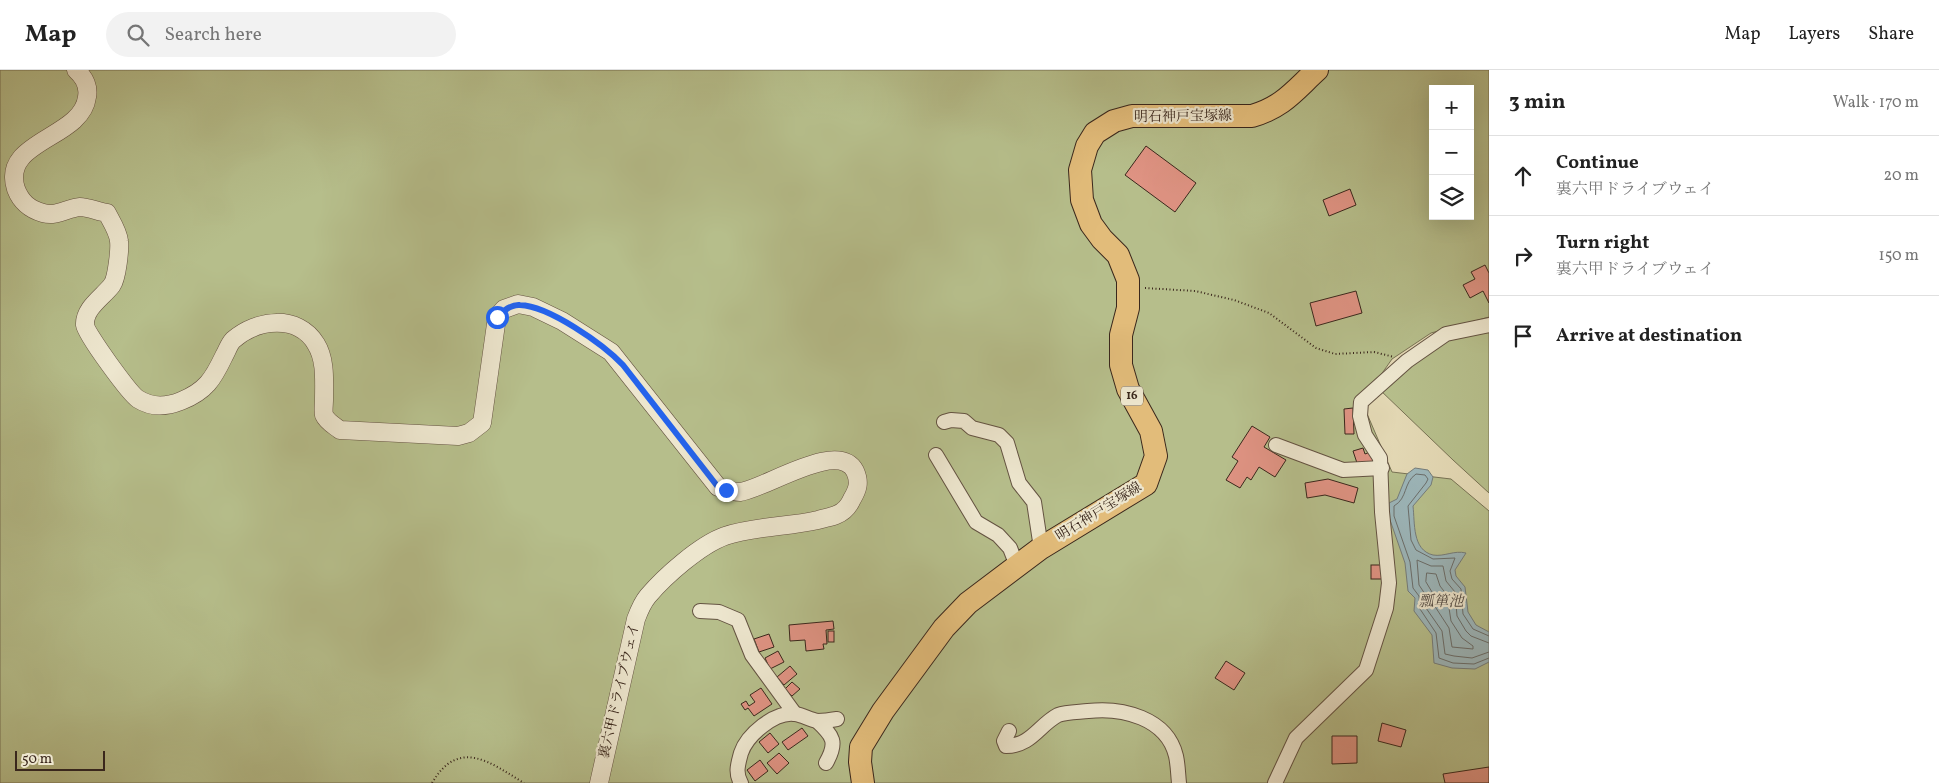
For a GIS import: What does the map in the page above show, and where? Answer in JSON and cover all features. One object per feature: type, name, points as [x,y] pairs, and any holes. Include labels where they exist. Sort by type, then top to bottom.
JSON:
[{"type":"main road","name":"明石神戸宝塚線","points":[[863,783],[860,762],[861,747],[883,711],[944,628],[968,603],[1041,548],[1146,484],[1156,456],[1151,431],[1128,389],[1121,365],[1121,334],[1128,308],[1128,280],[1118,255],[1102,239],[1091,224],[1082,200],[1080,170],[1087,146],[1095,133],[1114,121],[1132,116],[1252,116],[1268,112],[1286,100],[1317,70]]},
{"type":"street","name":"裏六甲ドライブウェイ","points":[[76,70],[84,80],[88,91],[82,113],[68,126],[32,147],[15,166],[14,183],[20,199],[40,213],[51,215],[81,207],[106,213],[112,222],[119,240],[117,269],[113,284],[97,300],[88,315],[85,325],[90,337],[136,398],[150,404],[162,406],[194,395],[204,388],[215,375],[232,341],[259,324],[279,322],[297,326],[317,344],[324,365],[324,415],[340,430],[458,436],[469,433],[482,423],[497,317],[504,310],[518,304],[532,307],[562,321],[610,352],[623,365],[718,487],[740,492],[810,465],[845,461],[852,465],[858,479],[858,488],[846,509],[836,515],[809,522],[725,536],[698,550],[648,596],[636,620],[599,783]]},
{"type":"street","points":[[1275,783],[1296,738],[1366,670],[1386,608],[1389,583],[1382,512],[1382,468],[1380,458],[1365,435],[1360,416],[1361,402],[1407,361],[1446,334],[1489,325]]},
{"type":"street","points":[[944,422],[952,420],[964,421],[972,428],[999,435],[1007,443],[1019,483],[1034,502],[1041,548]]},
{"type":"street","points":[[1276,445],[1343,470],[1382,468]]},
{"type":"street","points":[[936,455],[976,522],[998,535],[1010,548],[1016,566]]},
{"type":"street","points":[[700,611],[719,612],[738,620],[752,655],[795,714]]},
{"type":"street","points":[[1009,731],[1004,742],[1006,746],[1013,746],[1028,740],[1058,715],[1098,710],[1129,712],[1162,731],[1176,755],[1179,783]]},
{"type":"street","points":[[741,783],[738,779],[738,765],[750,736],[782,716],[795,714],[817,721],[837,719]]},
{"type":"street","points":[[817,721],[831,735],[833,744],[833,751],[826,763]]},
{"type":"path","points":[[1128,280],[1137,288],[1195,291],[1234,300],[1269,313],[1316,348],[1335,354],[1374,352],[1407,361]]},
{"type":"path","points":[[432,783],[438,773],[455,759],[472,756],[490,763],[524,783]]},
{"type":"green space","points":[[0,70],[1489,70],[1489,317],[1431,333],[1392,359],[1362,402],[1392,472],[1451,479],[1489,511],[1489,783],[0,783]]},
{"type":"green space","points":[[1489,329],[1489,493],[1379,389],[1452,337]]},
{"type":"water","name":"瓢箪池","points":[[1415,468],[1428,470],[1433,477],[1431,485],[1413,506],[1416,535],[1421,548],[1433,555],[1457,552],[1466,553],[1455,570],[1456,576],[1465,587],[1468,612],[1476,625],[1489,632],[1489,662],[1475,669],[1452,668],[1434,663],[1432,635],[1414,611],[1415,598],[1408,591],[1405,563],[1389,517],[1389,503],[1397,499],[1407,474]]},
{"type":"building","points":[[1146,146],[1196,183],[1175,212],[1125,175]]},
{"type":"building","points":[[1350,189],[1356,205],[1329,216],[1323,200]]},
{"type":"building","points":[[1485,265],[1489,273],[1489,303],[1483,291],[1470,298],[1463,285],[1475,279],[1471,272]]},
{"type":"building","points":[[1356,291],[1362,313],[1316,326],[1310,303]]},
{"type":"building","points":[[1353,408],[1354,434],[1345,434],[1344,409]]},
{"type":"building","points":[[1252,426],[1270,437],[1264,447],[1286,460],[1275,477],[1259,467],[1251,480],[1247,477],[1240,488],[1226,480],[1238,461],[1232,457]]},
{"type":"building","points":[[1363,448],[1365,454],[1370,452],[1373,461],[1358,466],[1353,451]]},
{"type":"building","points":[[1328,479],[1358,488],[1354,503],[1325,495],[1307,498],[1305,483]]},
{"type":"building","points":[[1371,565],[1384,565],[1384,579],[1371,579]]},
{"type":"building","points":[[833,621],[834,629],[826,630],[827,644],[823,644],[824,649],[806,651],[805,640],[790,641],[789,625]]},
{"type":"building","points":[[828,631],[834,631],[834,642],[828,642]]},
{"type":"building","points":[[769,634],[774,647],[759,652],[754,639]]},
{"type":"building","points":[[778,651],[784,662],[770,669],[765,658]]},
{"type":"building","points":[[1226,661],[1245,673],[1234,690],[1215,678]]},
{"type":"building","points":[[790,666],[797,674],[784,685],[777,677]]},
{"type":"building","points":[[792,682],[800,689],[792,696],[785,689]]},
{"type":"building","points":[[761,688],[772,704],[754,716],[748,708],[745,710],[741,704],[746,701],[749,706],[755,702],[750,695]]},
{"type":"building","points":[[1382,723],[1406,730],[1401,747],[1378,741]]},
{"type":"building","points":[[802,728],[808,736],[788,750],[782,742]]},
{"type":"building","points":[[770,733],[779,744],[768,753],[759,742]]},
{"type":"building","points":[[1332,736],[1357,736],[1357,763],[1332,764]]},
{"type":"building","points":[[779,753],[789,763],[777,774],[767,763]]},
{"type":"building","points":[[760,760],[768,771],[755,781],[747,770]]},
{"type":"building","points":[[1489,767],[1489,783],[1445,783],[1443,774]]},
{"type":"route","points":[[497,317],[504,310],[518,304],[532,307],[562,321],[610,352],[623,365],[718,487],[726,490]]}]
